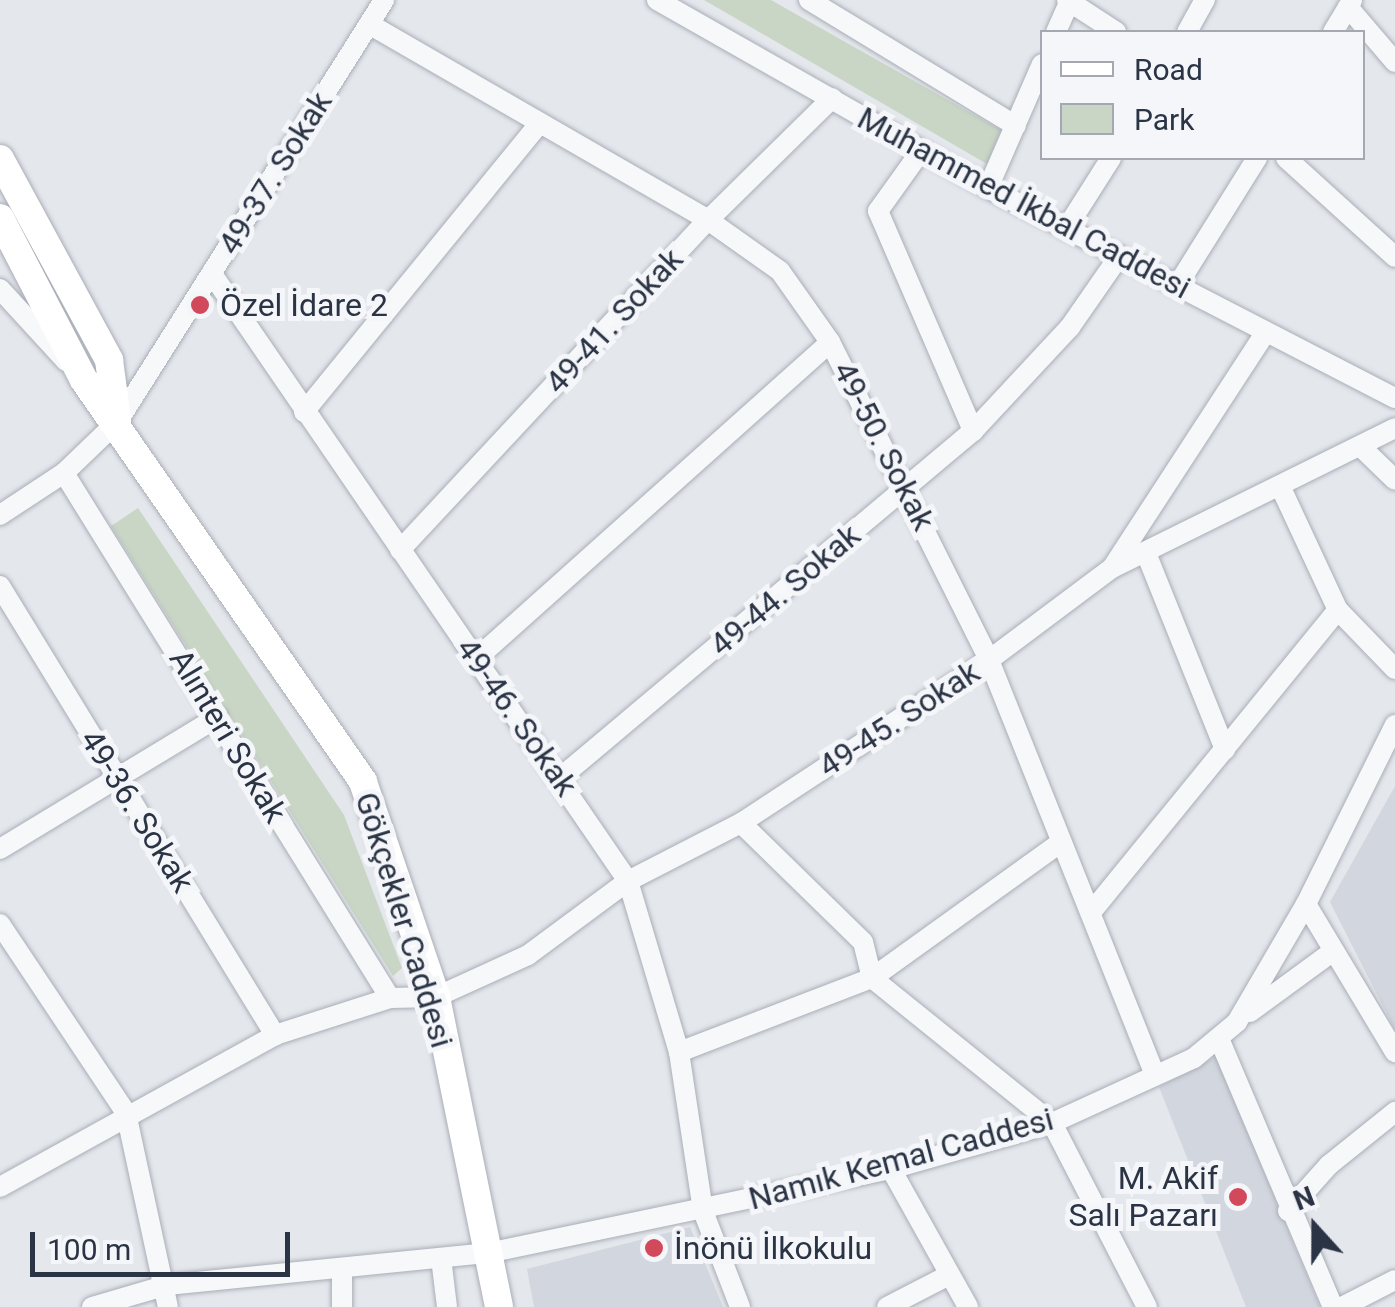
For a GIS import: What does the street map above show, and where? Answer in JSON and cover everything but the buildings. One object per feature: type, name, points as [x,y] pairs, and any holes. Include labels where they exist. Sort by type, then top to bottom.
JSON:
[{"type":"main road","name":"Gökçekler Caddesi","points":[[0,159],[109,360],[118,422]]},
{"type":"main road","name":"Gökçekler Caddesi","points":[[0,218],[84,380],[118,422],[363,782],[436,997],[499,1307]]},
{"type":"street","name":"49-37. Sokak","points":[[0,514],[64,474],[118,422],[384,0]]},
{"type":"street","name":"Muhammed İkbal Caddesi","points":[[657,0],[988,188],[1395,398]]},
{"type":"street","points":[[809,0],[1016,126]]},
{"type":"street","points":[[1057,30],[1069,0],[1113,30]]},
{"type":"street","points":[[1188,30],[1205,0]]},
{"type":"street","points":[[1334,30],[1350,4],[1395,62]]},
{"type":"street","name":"49-50. Sokak","points":[[369,24],[708,220],[780,271],[830,342],[908,488],[989,660],[1155,1074]]},
{"type":"street","points":[[988,188],[1040,69]]},
{"type":"street","name":"49-41. Sokak","points":[[400,550],[708,220],[832,98]]},
{"type":"street","points":[[304,412],[540,123]]},
{"type":"street","points":[[922,151],[878,212],[973,431]]},
{"type":"street","points":[[1066,230],[1110,160]]},
{"type":"street","points":[[1177,286],[1256,160]]},
{"type":"street","points":[[1288,160],[1395,256]]},
{"type":"street","name":"49-44. Sokak","points":[[560,778],[973,431],[1070,327],[1118,258]]},
{"type":"street","name":"49-46. Sokak","points":[[212,274],[628,881],[679,1052],[703,1211],[740,1307]]},
{"type":"street","points":[[0,288],[84,380]]},
{"type":"street","name":"49-45. Sokak","points":[[436,997],[528,955],[628,881],[741,823],[989,660],[1112,568],[1265,333]]},
{"type":"street","points":[[476,658],[830,342]]},
{"type":"street","points":[[1112,568],[1281,488],[1395,428]]},
{"type":"street","points":[[1361,447],[1395,480]]},
{"type":"street","name":"Alınteri Sokak","points":[[64,474],[390,998]]},
{"type":"street","points":[[1281,488],[1338,610],[1395,669]]},
{"type":"street","points":[[1146,553],[1225,750]]},
{"type":"street","name":"49-36. Sokak","points":[[0,586],[275,1035]]},
{"type":"street","points":[[1092,910],[1338,610]]},
{"type":"street","points":[[0,849],[218,717]]},
{"type":"street","name":"Namık Kemal Caddesi","points":[[92,1307],[167,1285],[488,1253],[890,1169],[1052,1123],[1220,1041],[1236,1022],[1306,904],[1394,731]]},
{"type":"street","points":[[741,823],[864,942],[872,978],[1052,1123],[1146,1307]]},
{"type":"street","points":[[679,1052],[872,978],[1060,843]]},
{"type":"street","points":[[1306,904],[1395,1052]]},
{"type":"street","points":[[0,924],[8,956],[126,1113],[167,1285],[168,1307]]},
{"type":"street","points":[[1236,1022],[1332,952]]},
{"type":"street","points":[[0,1188],[126,1113],[275,1035],[390,998],[436,997]]},
{"type":"street","points":[[1220,1041],[1288,1211],[1333,1307]]},
{"type":"street","points":[[1288,1211],[1329,1165],[1395,1112]]},
{"type":"street","points":[[890,1169],[968,1307]]},
{"type":"street","points":[[441,1258],[447,1307]]},
{"type":"street","points":[[342,1270],[342,1307]]},
{"type":"street","points":[[887,1307],[949,1275]]},
{"type":"street","points":[[1342,1307],[1395,1280]]},
{"type":"shaded area","points":[[1395,786],[1395,1030],[1330,902]]},
{"type":"shaded area","name":"M. Akif Salı Pazarı","points":[[1216,1057],[1320,1307],[1246,1307],[1159,1087]]},
{"type":"shaded area","name":"İnönü İlkokulu","points":[[690,1227],[723,1307],[534,1307],[527,1269]]},
{"type":"green space","points":[[704,0],[771,0],[1001,130],[987,164]]},
{"type":"green space","points":[[138,508],[344,815],[402,968],[393,976],[111,526]]},
{"type":"place","name":"Özel İdare 2","points":[[200,305]]},
{"type":"place","name":"M. Akif Salı Pazarı","points":[[1238,1197]]},
{"type":"place","name":"İnönü İlkokulu","points":[[654,1248]]}]
